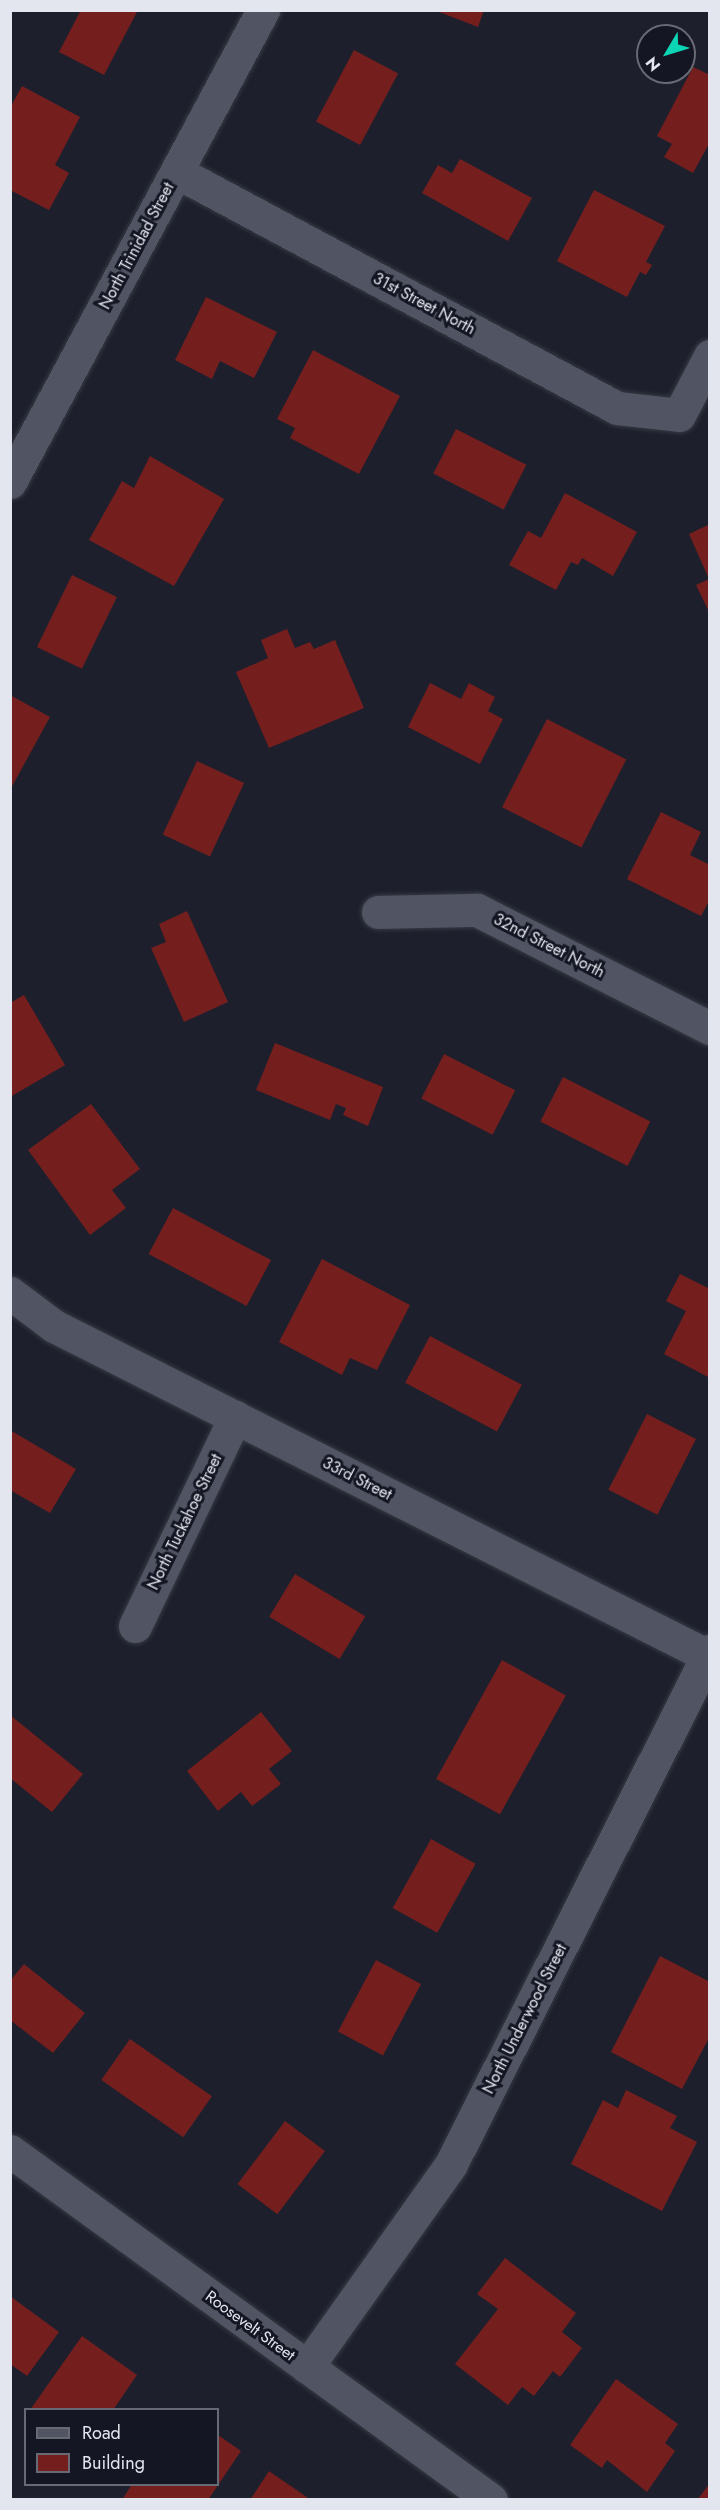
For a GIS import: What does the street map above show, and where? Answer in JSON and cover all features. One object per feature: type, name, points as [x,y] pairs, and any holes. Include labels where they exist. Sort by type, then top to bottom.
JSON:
[{"type":"street","name":"North Trinidad Street","points":[[10,482],[263,10]]},
{"type":"street","name":"31st Street North","points":[[177,172],[617,408],[679,415],[710,356]]},
{"type":"street","name":"32nd Street North","points":[[378,912],[477,910],[710,1028]]},
{"type":"street","name":"33rd Street","points":[[10,1293],[54,1326],[709,1654]]},
{"type":"street","name":"North Tuckahoe Street","points":[[135,1626],[235,1417]]},
{"type":"street","name":"North Underwood Street","points":[[307,2367],[451,2164],[709,1654]]},
{"type":"street","name":"Roosevelt Street","points":[[10,2151],[490,2499]]},
{"type":"building","points":[[81,10],[138,10],[104,75],[59,52]]},
{"type":"building","points":[[434,10],[484,10],[478,27]]},
{"type":"building","points":[[354,50],[398,73],[360,145],[316,122]]},
{"type":"building","points":[[696,68],[710,75],[710,142],[693,173],[664,157],[672,144],[657,136],[684,84],[696,84]]},
{"type":"building","points":[[22,86],[80,117],[55,165],[69,173],[49,210],[10,190],[10,108]]},
{"type":"building","points":[[460,159],[532,198],[508,241],[422,193],[438,165],[452,173]]},
{"type":"building","points":[[594,190],[665,226],[646,262],[652,265],[646,275],[640,272],[627,297],[557,261]]},
{"type":"building","points":[[206,297],[277,332],[254,378],[220,361],[212,379],[175,360]]},
{"type":"building","points":[[313,350],[400,396],[359,474],[290,438],[295,428],[277,419]]},
{"type":"building","points":[[456,429],[526,465],[504,509],[433,474]]},
{"type":"building","points":[[150,456],[224,499],[174,586],[89,540],[122,481],[134,488]]},
{"type":"building","points":[[565,493],[637,532],[613,576],[582,558],[578,565],[571,562],[556,590],[509,565],[528,531],[541,538]]},
{"type":"building","points":[[710,524],[710,614],[696,585],[709,579],[689,534]]},
{"type":"building","points":[[72,575],[117,597],[82,669],[37,647]]},
{"type":"building","points":[[287,629],[295,648],[310,642],[314,649],[335,640],[364,708],[269,748],[236,672],[268,658],[261,640]]},
{"type":"building","points":[[430,683],[461,699],[469,683],[495,697],[488,711],[503,719],[480,764],[408,727]]},
{"type":"building","points":[[10,695],[50,717],[10,790]]},
{"type":"building","points":[[547,719],[626,759],[581,848],[502,807]]},
{"type":"building","points":[[197,761],[244,783],[210,856],[163,834]]},
{"type":"building","points":[[661,812],[701,832],[690,855],[710,865],[710,899],[701,916],[627,879]]},
{"type":"building","points":[[187,911],[228,1002],[184,1022],[151,948],[166,942],[159,924]]},
{"type":"building","points":[[24,995],[65,1065],[10,1097],[10,1003]]},
{"type":"building","points":[[275,1043],[383,1087],[368,1126],[343,1115],[346,1108],[336,1104],[330,1120],[256,1090]]},
{"type":"building","points":[[444,1054],[515,1090],[493,1135],[421,1099]]},
{"type":"building","points":[[563,1077],[650,1121],[628,1166],[540,1122]]},
{"type":"building","points":[[91,1104],[140,1169],[112,1190],[126,1208],[90,1235],[28,1150]]},
{"type":"building","points":[[173,1208],[271,1260],[247,1306],[149,1254]]},
{"type":"building","points":[[322,1259],[410,1305],[377,1370],[350,1358],[342,1375],[279,1342]]},
{"type":"building","points":[[680,1274],[710,1289],[710,1378],[664,1354],[686,1311],[666,1301]]},
{"type":"building","points":[[430,1336],[522,1385],[497,1432],[405,1383]]},
{"type":"building","points":[[647,1414],[696,1439],[657,1515],[608,1490]]},
{"type":"building","points":[[10,1430],[76,1469],[50,1513],[10,1490]]},
{"type":"building","points":[[295,1574],[365,1616],[340,1659],[269,1617]]},
{"type":"building","points":[[502,1660],[566,1695],[500,1814],[436,1779]]},
{"type":"building","points":[[261,1712],[292,1751],[269,1769],[281,1784],[252,1806],[241,1792],[218,1811],[187,1771]]},
{"type":"building","points":[[10,1715],[83,1774],[52,1812],[10,1778]]},
{"type":"building","points":[[431,1839],[476,1864],[437,1933],[393,1908]]},
{"type":"building","points":[[660,1956],[710,1982],[710,2036],[682,2089],[611,2052]]},
{"type":"building","points":[[376,1960],[421,1984],[383,2055],[338,2032]]},
{"type":"building","points":[[24,1964],[85,2013],[53,2053],[10,2020],[10,1981]]},
{"type":"building","points":[[130,2039],[212,2096],[183,2137],[101,2080]]},
{"type":"building","points":[[626,2090],[677,2116],[670,2128],[697,2142],[662,2211],[571,2164],[603,2100],[618,2108]]},
{"type":"building","points":[[285,2121],[325,2151],[277,2214],[237,2184]]},
{"type":"building","points":[[505,2258],[576,2313],[562,2332],[582,2348],[560,2377],[553,2371],[534,2396],[522,2387],[508,2405],[455,2364],[498,2309],[477,2294]]},
{"type":"building","points":[[10,2296],[59,2332],[27,2376],[10,2364]]},
{"type":"building","points":[[82,2336],[137,2375],[114,2408],[31,2408]]},
{"type":"building","points":[[616,2379],[678,2424],[665,2443],[675,2451],[647,2492],[607,2460],[602,2468],[570,2445]]},
{"type":"building","points":[[219,2436],[241,2451],[219,2484]]},
{"type":"building","points":[[269,2471],[311,2500],[250,2500]]},
{"type":"building","points":[[710,2483],[710,2500],[697,2500]]},
{"type":"building","points":[[131,2486],[217,2486],[208,2500],[122,2500]]}]
